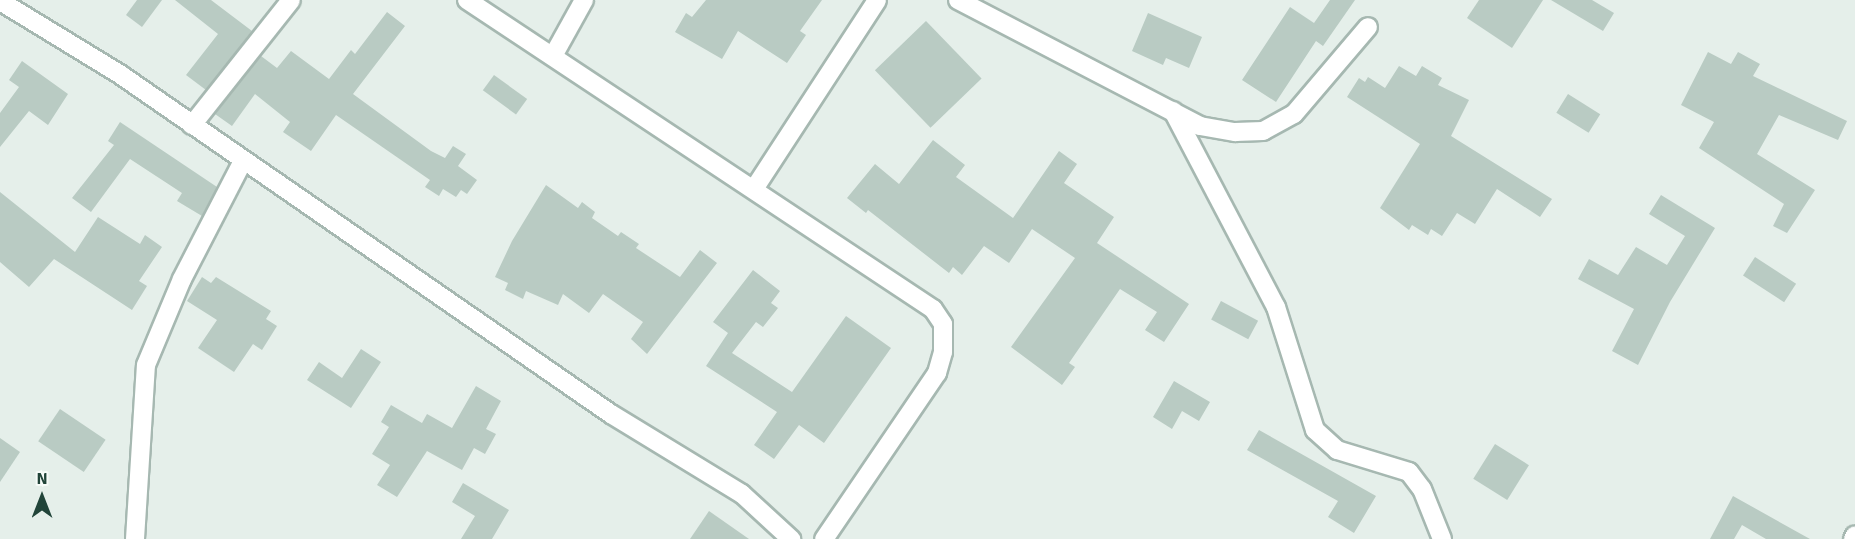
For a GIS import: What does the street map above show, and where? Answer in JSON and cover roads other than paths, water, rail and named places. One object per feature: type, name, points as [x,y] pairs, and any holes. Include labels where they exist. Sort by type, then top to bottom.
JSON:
[{"type":"street","points":[[192,125],[291,0]]},
{"type":"street","points":[[467,0],[933,309],[943,324],[937,374],[824,539]]},
{"type":"street","points":[[553,56],[585,0]]},
{"type":"street","points":[[754,189],[877,0]]},
{"type":"street","points":[[958,0],[1200,126],[1235,132],[1263,131],[1294,114],[1368,27]]},
{"type":"street","points":[[0,1],[121,75],[611,414],[742,494],[791,539]]},
{"type":"street","points":[[1173,111],[1276,308],[1315,430],[1336,450],[1409,472],[1422,489],[1442,539]]},
{"type":"street","points":[[135,539],[146,365],[182,279],[243,161]]}]
